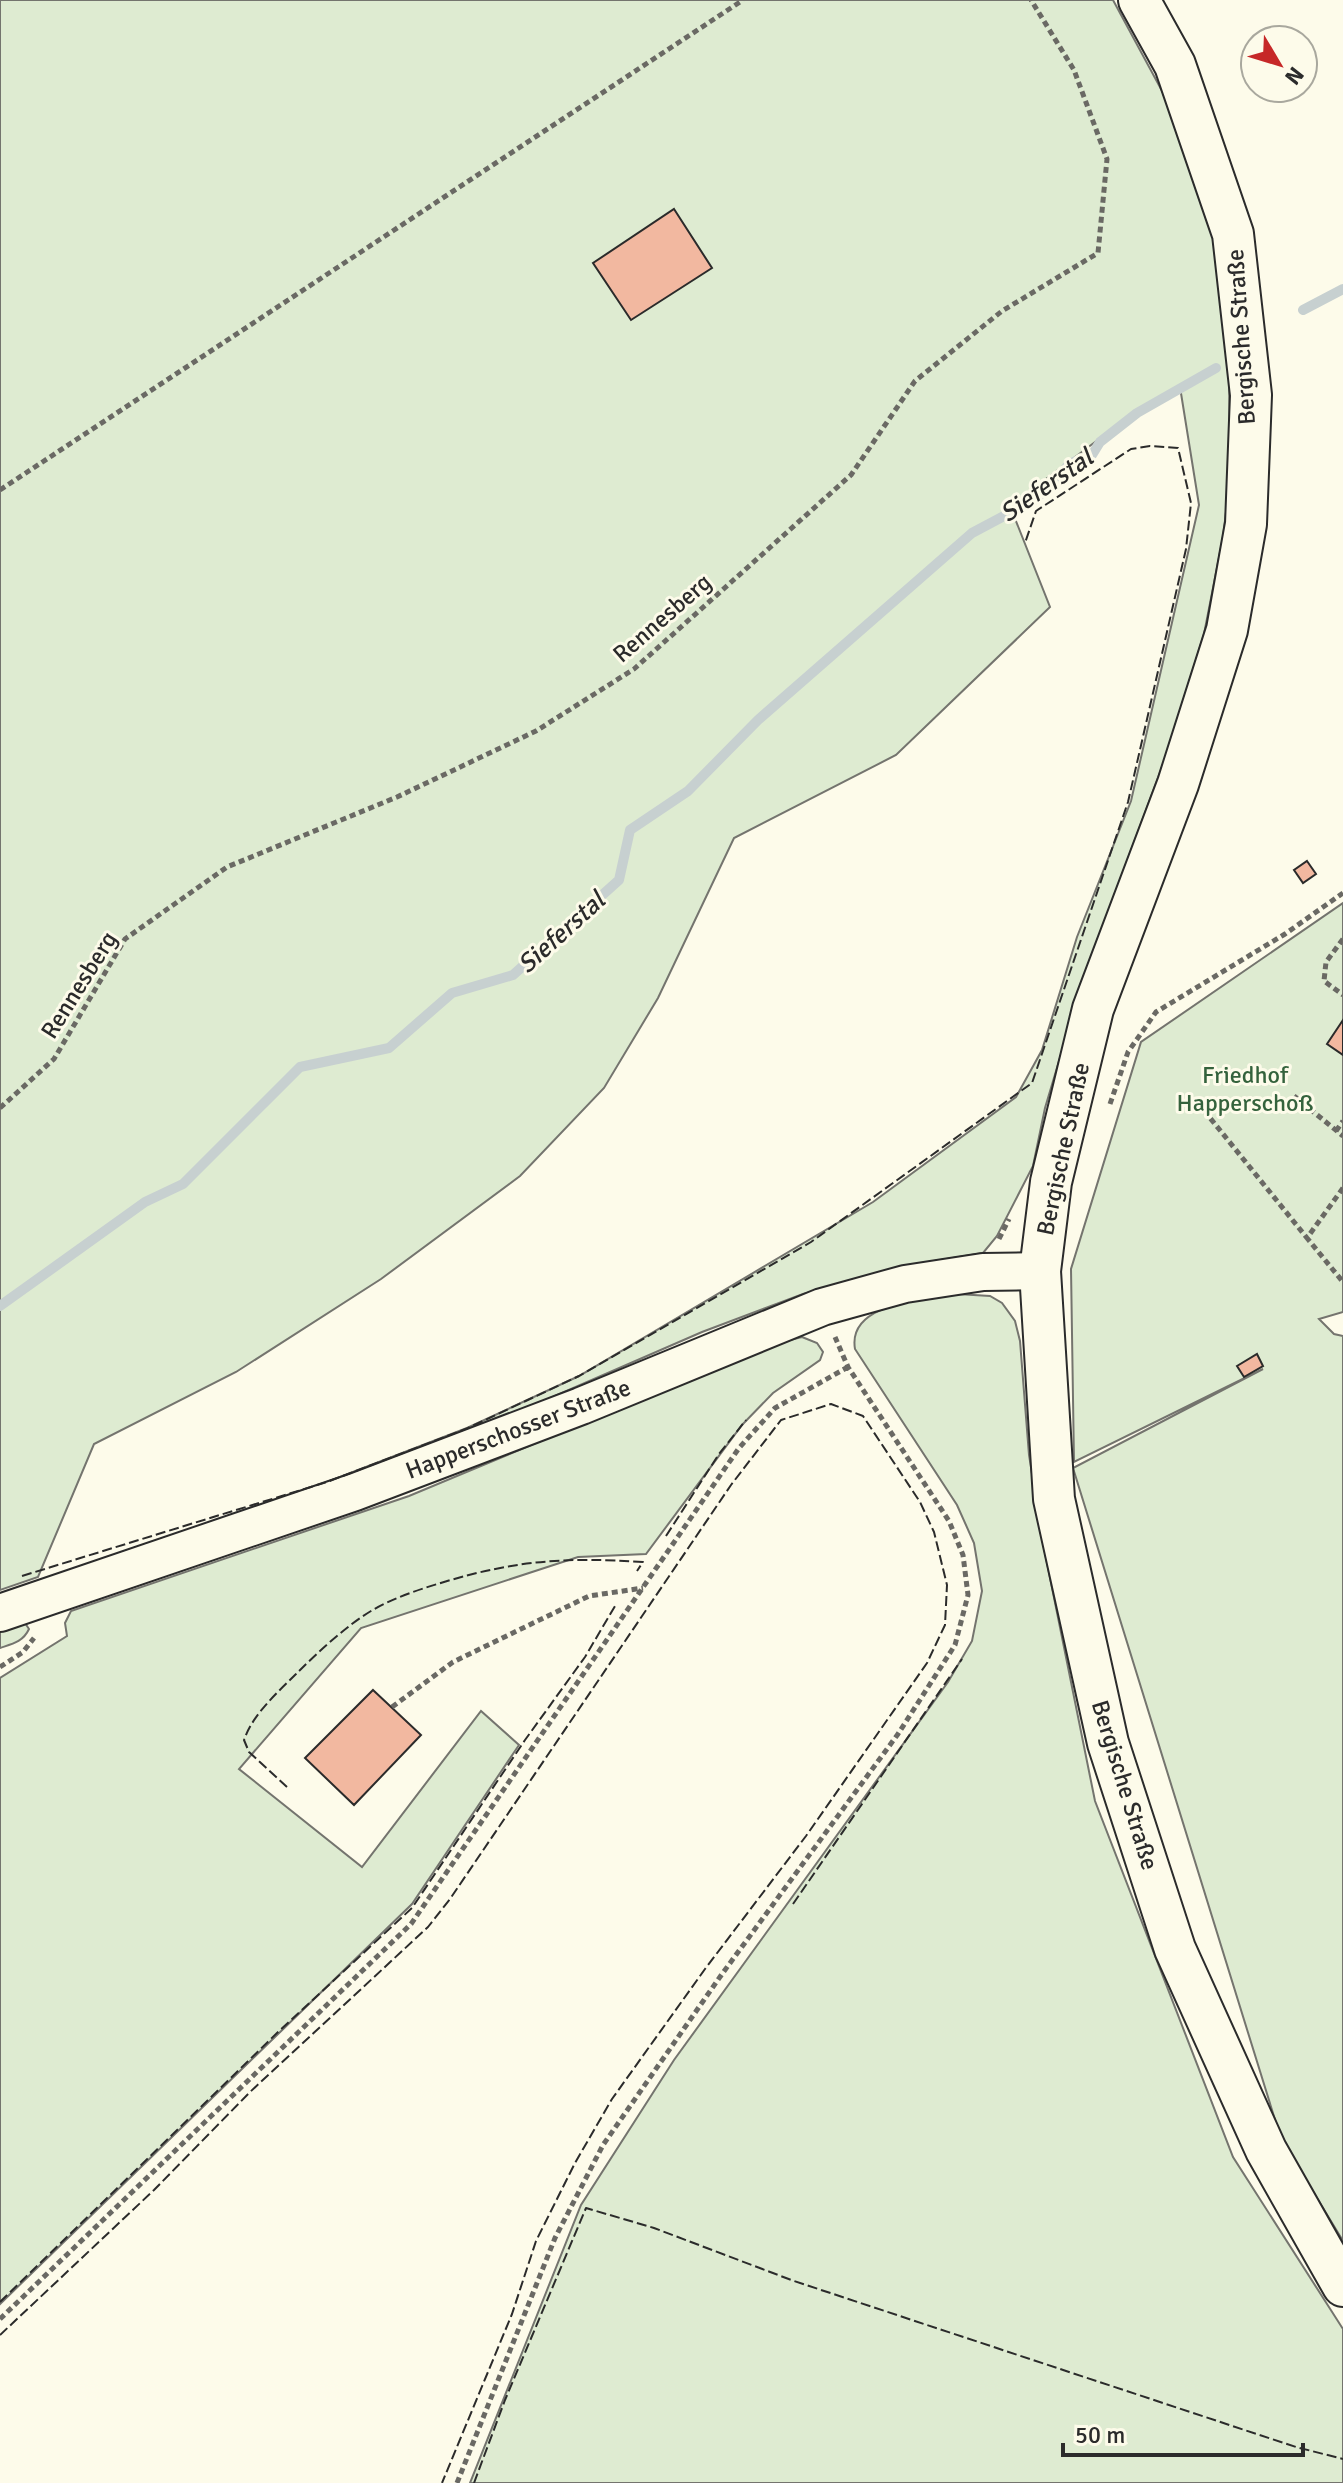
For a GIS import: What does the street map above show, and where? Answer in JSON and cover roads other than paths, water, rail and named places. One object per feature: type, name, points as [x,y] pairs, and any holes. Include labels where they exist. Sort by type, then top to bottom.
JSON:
[{"type":"main road","name":"Bergische Straße","points":[[1139,0],[1175,65],[1233,234],[1251,395],[1246,524],[1227,630],[1178,784],[1093,1009],[1051,1182],[1040,1271],[1054,1499],[1108,1743],[1175,1949],[1266,2150],[1343,2286]]},
{"type":"street","name":"Happerschosser Straße","points":[[0,1613],[355,1492],[581,1406],[822,1307],[905,1284],[983,1272],[1040,1271]]},
{"type":"waterway","name":"Sieferstal","points":[[1303,310],[1343,289]]},
{"type":"waterway","name":"Sieferstal","points":[[0,1306],[145,1202],[183,1184],[300,1067],[389,1048],[452,993],[513,975],[619,880],[630,830],[688,791],[758,720],[972,533],[1034,500],[1057,480],[1069,464],[1092,455],[1100,442],[1137,413],[1216,368]]},
{"type":"park label","name":"Friedhof Happerschoß","points":[[1245,1089]]}]
